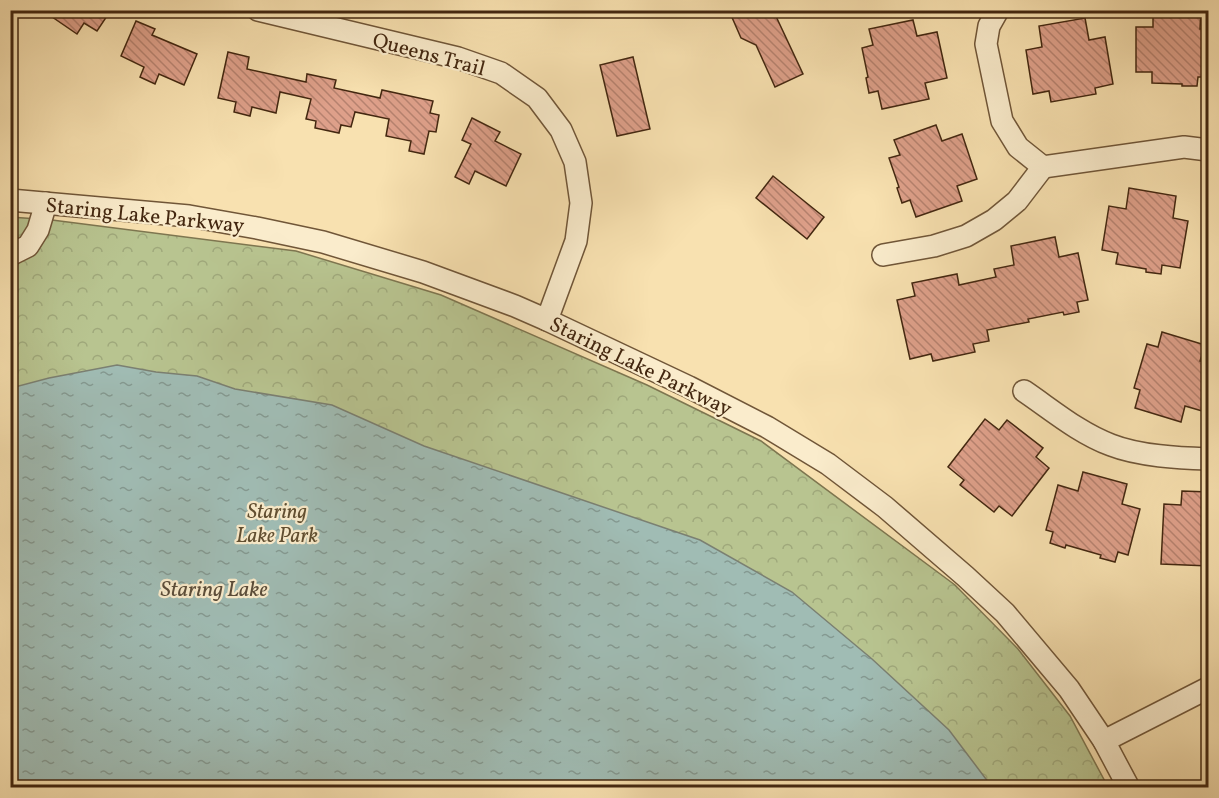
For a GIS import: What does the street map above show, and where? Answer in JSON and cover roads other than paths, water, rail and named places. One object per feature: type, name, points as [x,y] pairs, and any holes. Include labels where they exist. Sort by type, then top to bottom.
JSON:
[{"type":"street","name":"Queens Trail","points":[[258,10],[458,58],[501,73],[537,98],[561,130],[574,162],[581,203],[576,241],[547,320]]},
{"type":"street","points":[[998,10],[989,26],[986,44],[1002,121],[1018,147],[1043,167]]},
{"type":"street","points":[[883,255],[934,246],[966,236],[994,220],[1017,201],[1043,167],[1184,147],[1209,150]]},
{"type":"street","name":"Staring Lake Parkway","points":[[10,200],[189,216],[323,242],[423,272],[547,320],[689,387],[766,427],[828,464],[922,538],[1005,613],[1069,689],[1104,741],[1129,788]]},
{"type":"street","points":[[10,255],[28,246],[38,230],[46,203]]},
{"type":"street","points":[[1024,391],[1077,428],[1112,446],[1147,454],[1209,459]]},
{"type":"street","points":[[1104,741],[1209,688]]},
{"type":"water","name":"Staring Lake","points":[[117,365],[197,376],[235,389],[332,405],[424,446],[700,540],[792,592],[872,659],[949,730],[992,787],[11,787],[11,388]]},
{"type":"park label","name":"Staring Lake Park","points":[[277,523]]}]
